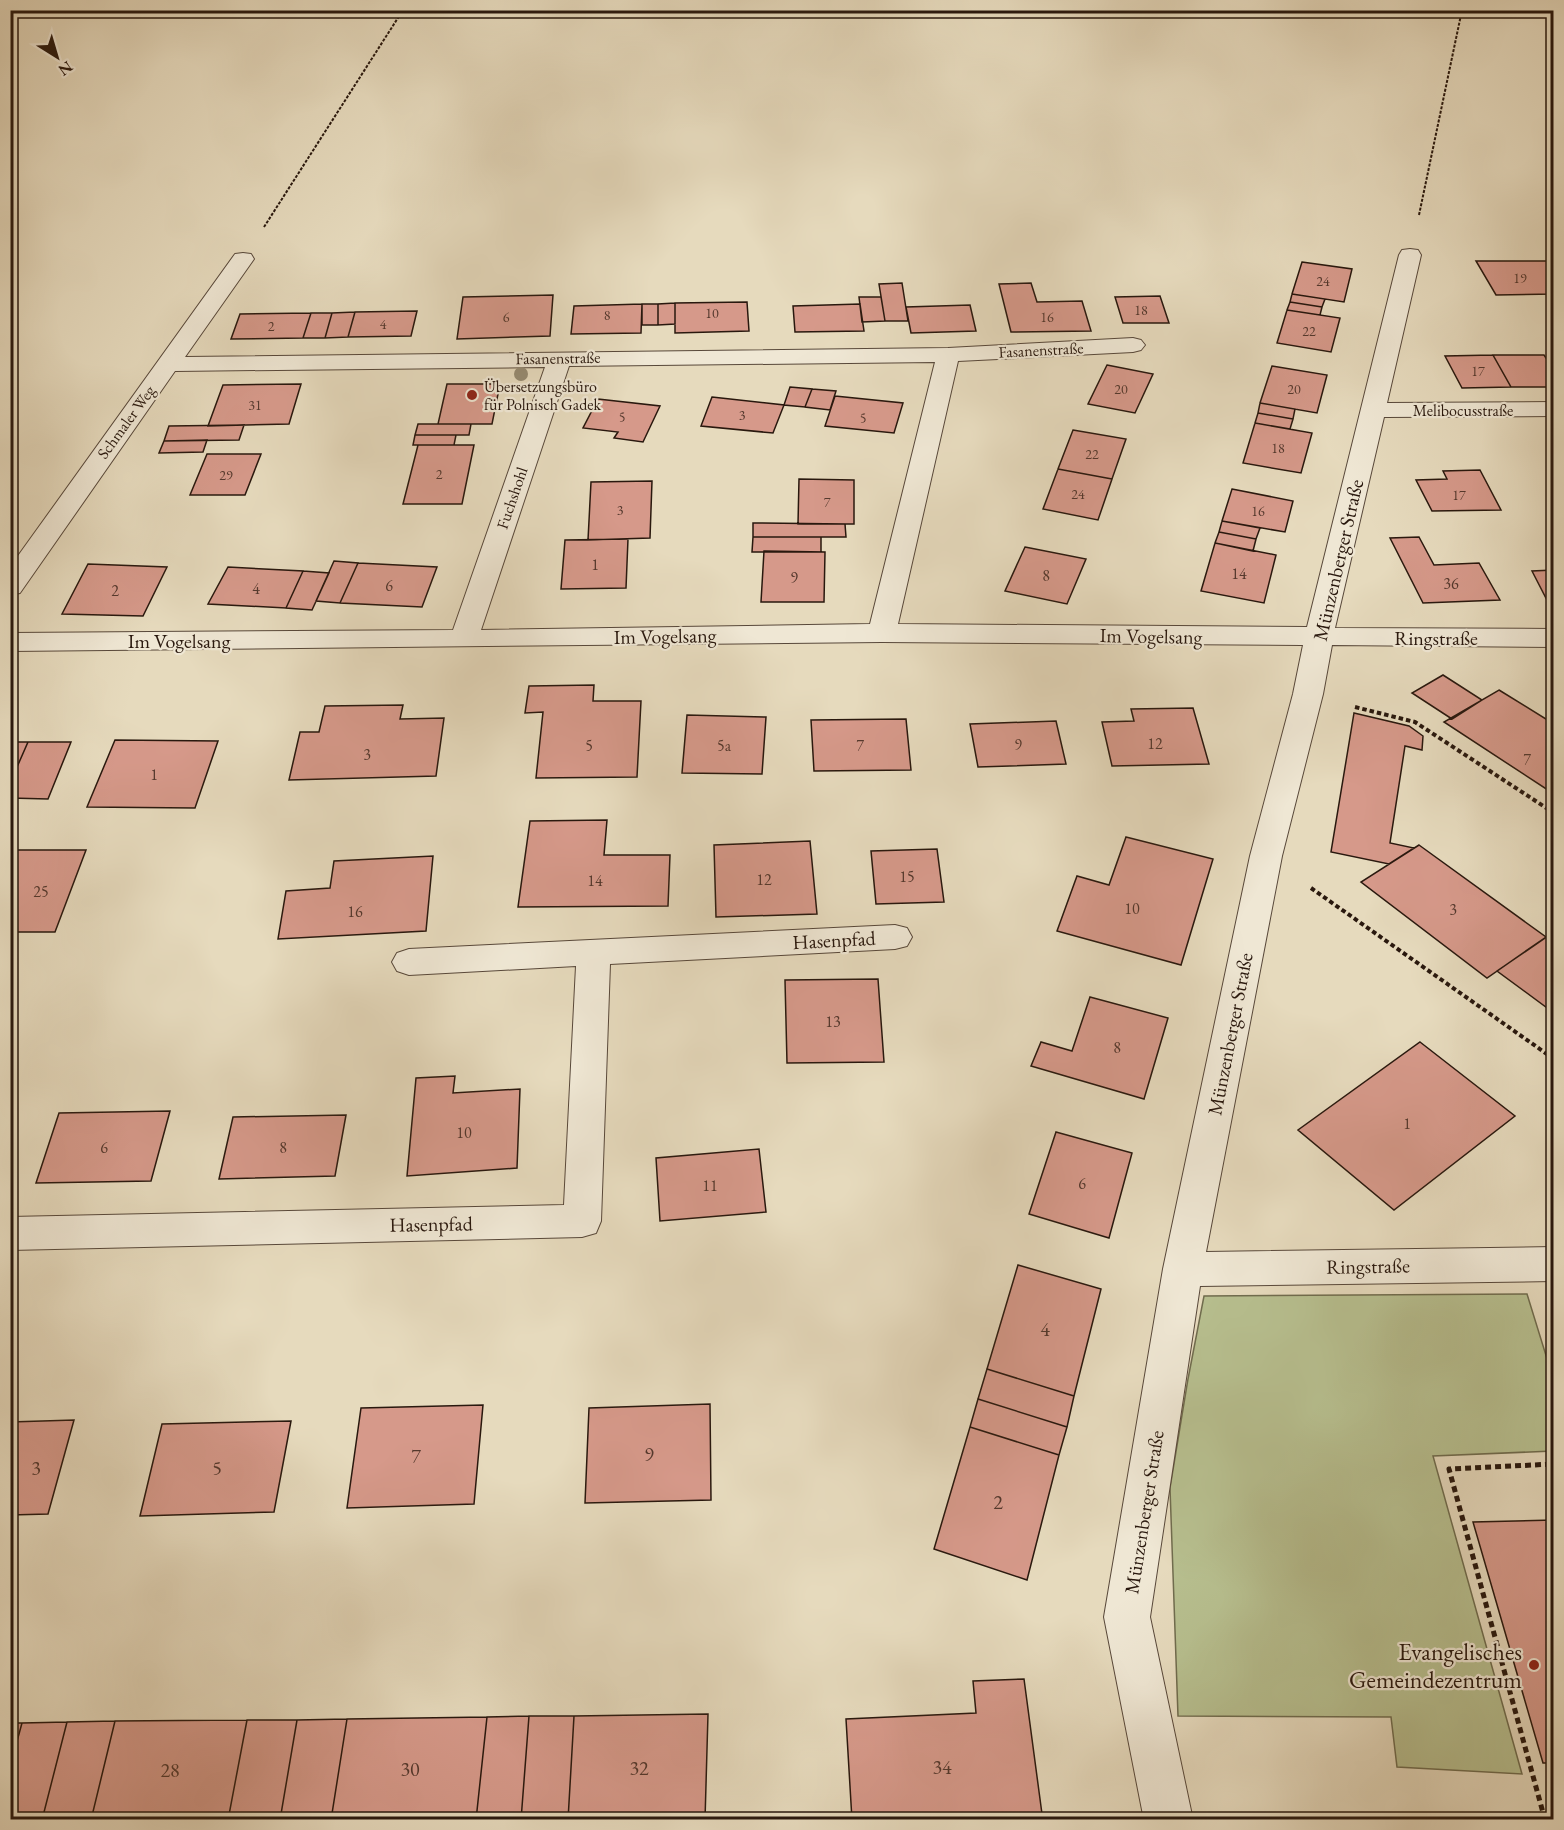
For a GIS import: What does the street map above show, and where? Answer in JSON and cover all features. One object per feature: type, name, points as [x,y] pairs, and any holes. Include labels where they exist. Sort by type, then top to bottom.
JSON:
[{"type":"street","name":"Münzenberger Straße","points":[[1170,1820],[1127,1617],[1184,1269],[1266,856],[1308,694],[1319,637],[1410,255]]},
{"type":"street","name":"Schmaler Weg","points":[[10,587],[243,259]]},
{"type":"street","name":"Fasanenstraße","points":[[168,364],[948,355],[1133,345]]},
{"type":"street","points":[[882,633],[948,355]]},
{"type":"street","name":"Fuchshohl","points":[[464,639],[560,358]]},
{"type":"street","name":"Melibocusstraße","points":[[1373,410],[1554,409]]},
{"type":"street","name":"Im Vogelsang","points":[[10,642],[882,633],[1319,637]]},
{"type":"street","name":"Ringstraße","points":[[1319,637],[1554,638]]},
{"type":"street","name":"Hasenpfad","points":[[409,962],[895,937]]},
{"type":"street","name":"Hasenpfad","points":[[10,1234],[582,1221],[594,952]]},
{"type":"street","name":"Ringstraße","points":[[1184,1269],[1554,1264]]},
{"type":"path","points":[[243,259],[404,10]]},
{"type":"path","points":[[1410,255],[1462,10]]},
{"type":"path","points":[[1308,694],[1415,722],[1554,813]]},
{"type":"path","points":[[1266,856],[1554,1059]]},
{"type":"path","points":[[1545,1820],[1449,1469],[1554,1464]]},
{"type":"green space","points":[[1527,1294],[1553,1378],[1553,1451],[1433,1456],[1522,1774],[1397,1767],[1391,1717],[1178,1716],[1170,1488],[1204,1296]]},
{"type":"building","points":[[1476,261],[1554,261],[1554,294],[1496,295]]},
{"type":"building","points":[[1302,262],[1352,269],[1344,302],[1292,294]]},
{"type":"building","points":[[902,283],[908,321],[885,321],[879,284]]},
{"type":"building","points":[[1031,283],[1037,302],[1082,301],[1091,331],[1011,332],[999,284]]},
{"type":"building","points":[[1292,294],[1325,299],[1322,307],[1290,302]]},
{"type":"building","points":[[553,295],[550,336],[457,339],[463,297]]},
{"type":"building","points":[[1160,296],[1169,323],[1123,323],[1115,297]]},
{"type":"building","points":[[859,297],[881,297],[885,321],[862,322]]},
{"type":"building","points":[[747,302],[749,331],[675,333],[675,303]]},
{"type":"building","points":[[1290,302],[1322,307],[1320,315],[1287,310]]},
{"type":"building","points":[[675,303],[675,324],[658,325],[658,304]]},
{"type":"building","points":[[642,304],[658,304],[658,325],[642,325]]},
{"type":"building","points":[[642,304],[641,333],[571,334],[574,306]]},
{"type":"building","points":[[860,304],[864,331],[795,332],[793,306]]},
{"type":"building","points":[[970,305],[976,331],[911,333],[906,307]]},
{"type":"building","points":[[1287,310],[1340,318],[1331,352],[1277,343]]},
{"type":"building","points":[[417,311],[411,336],[348,337],[355,312]]},
{"type":"building","points":[[355,312],[348,337],[325,338],[332,313]]},
{"type":"building","points":[[311,313],[332,313],[325,338],[303,338]]},
{"type":"building","points":[[311,313],[303,338],[231,339],[240,314]]},
{"type":"building","points":[[1493,355],[1544,355],[1554,370],[1554,387],[1511,387]]},
{"type":"building","points":[[1493,355],[1511,387],[1462,388],[1445,356]]},
{"type":"building","points":[[1107,365],[1153,374],[1135,413],[1088,404]]},
{"type":"building","points":[[1272,366],[1327,375],[1317,413],[1260,403]]},
{"type":"building","points":[[301,384],[289,424],[208,426],[223,385]]},
{"type":"building","points":[[447,384],[500,384],[492,424],[438,424]]},
{"type":"building","points":[[790,387],[812,389],[805,407],[784,405]]},
{"type":"building","points":[[812,389],[836,391],[830,410],[805,407]]},
{"type":"building","points":[[835,396],[903,403],[894,433],[825,426]]},
{"type":"building","points":[[712,397],[784,405],[773,433],[701,426]]},
{"type":"building","points":[[598,399],[660,406],[643,442],[614,438],[618,432],[583,428]]},
{"type":"building","points":[[1260,403],[1295,409],[1293,419],[1258,413]]},
{"type":"building","points":[[1258,413],[1293,419],[1290,429],[1255,423]]},
{"type":"building","points":[[1255,423],[1312,433],[1301,473],[1243,463]]},
{"type":"building","points":[[418,424],[471,424],[469,435],[415,435]]},
{"type":"building","points":[[244,425],[239,440],[164,441],[169,426]]},
{"type":"building","points":[[1073,430],[1126,439],[1112,479],[1058,469]]},
{"type":"building","points":[[415,435],[456,435],[454,445],[413,445]]},
{"type":"building","points":[[207,440],[203,452],[159,453],[164,441]]},
{"type":"building","points":[[418,445],[474,445],[462,504],[403,504]]},
{"type":"building","points":[[207,454],[261,454],[245,495],[190,495]]},
{"type":"building","points":[[1058,469],[1112,479],[1098,520],[1043,509]]},
{"type":"building","points":[[1480,470],[1501,510],[1432,511],[1416,480],[1447,479],[1443,471]]},
{"type":"building","points":[[799,479],[854,480],[854,524],[798,524]]},
{"type":"building","points":[[652,481],[650,538],[588,540],[591,482]]},
{"type":"building","points":[[1232,489],[1293,501],[1285,532],[1222,521]]},
{"type":"building","points":[[1222,521],[1260,528],[1256,539],[1219,532]]},
{"type":"building","points":[[753,523],[845,524],[846,537],[753,537]]},
{"type":"building","points":[[1219,532],[1256,539],[1253,551],[1215,543]]},
{"type":"building","points":[[753,537],[821,537],[821,552],[752,552]]},
{"type":"building","points":[[1419,537],[1434,565],[1479,563],[1500,600],[1423,603],[1390,538]]},
{"type":"building","points":[[628,539],[626,588],[561,589],[565,540]]},
{"type":"building","points":[[1215,543],[1276,555],[1264,603],[1201,591]]},
{"type":"building","points":[[1025,547],[1086,559],[1067,604],[1005,591]]},
{"type":"building","points":[[764,551],[825,552],[824,602],[761,602]]},
{"type":"building","points":[[334,561],[358,563],[340,603],[316,601]]},
{"type":"building","points":[[358,563],[437,567],[422,607],[340,603]]},
{"type":"building","points":[[88,564],[167,567],[143,616],[62,614]]},
{"type":"building","points":[[228,567],[303,571],[286,608],[208,604]]},
{"type":"building","points":[[1554,570],[1554,606],[1550,606],[1532,571]]},
{"type":"building","points":[[303,571],[329,573],[312,610],[286,608]]},
{"type":"building","points":[[1443,675],[1482,700],[1452,719],[1412,693]]},
{"type":"building","points":[[594,685],[593,701],[641,701],[637,777],[536,778],[543,712],[525,713],[529,686]]},
{"type":"building","points":[[1499,690],[1554,724],[1554,794],[1444,722]]},
{"type":"building","points":[[403,705],[400,719],[444,718],[436,776],[289,780],[300,732],[319,732],[325,706]]},
{"type":"building","points":[[1193,708],[1209,764],[1112,766],[1102,722],[1134,721],[1131,709]]},
{"type":"building","points":[[1354,713],[1409,726],[1423,736],[1422,750],[1405,746],[1390,843],[1414,848],[1389,864],[1331,852]]},
{"type":"building","points":[[687,715],[766,717],[762,774],[682,773]]},
{"type":"building","points":[[906,719],[911,770],[814,771],[811,720]]},
{"type":"building","points":[[1056,721],[1066,764],[978,767],[970,724]]},
{"type":"building","points":[[115,740],[218,741],[195,808],[87,807]]},
{"type":"building","points":[[10,742],[28,742],[10,783]]},
{"type":"building","points":[[28,742],[71,742],[48,799],[10,798],[10,783]]},
{"type":"building","points":[[607,820],[604,855],[670,855],[668,906],[518,907],[530,821]]},
{"type":"building","points":[[1126,837],[1213,859],[1181,965],[1057,931],[1077,876],[1109,885]]},
{"type":"building","points":[[810,841],[817,914],[716,917],[714,845]]},
{"type":"building","points":[[1419,845],[1546,937],[1487,978],[1361,882]]},
{"type":"building","points":[[937,849],[944,902],[876,904],[871,851]]},
{"type":"building","points":[[10,850],[86,850],[55,932],[10,932]]},
{"type":"building","points":[[433,856],[426,931],[278,939],[286,891],[330,888],[334,861]]},
{"type":"building","points":[[1554,932],[1554,1013],[1497,971]]},
{"type":"building","points":[[878,979],[884,1062],[787,1063],[785,980]]},
{"type":"building","points":[[1090,997],[1168,1018],[1144,1099],[1031,1066],[1041,1042],[1072,1051]]},
{"type":"building","points":[[1420,1042],[1515,1116],[1394,1210],[1298,1130]]},
{"type":"building","points":[[455,1076],[453,1093],[520,1089],[517,1168],[407,1176],[416,1078]]},
{"type":"building","points":[[170,1111],[151,1181],[36,1183],[59,1113]]},
{"type":"building","points":[[346,1115],[335,1176],[219,1179],[233,1117]]},
{"type":"building","points":[[1056,1132],[1132,1153],[1109,1238],[1029,1214]]},
{"type":"building","points":[[759,1149],[766,1212],[660,1221],[656,1158]]},
{"type":"building","points":[[1018,1265],[1101,1289],[1074,1396],[987,1369]]},
{"type":"building","points":[[987,1369],[1074,1396],[1067,1427],[978,1399]]},
{"type":"building","points":[[978,1399],[1067,1427],[1059,1455],[970,1427]]},
{"type":"building","points":[[710,1404],[711,1500],[585,1503],[589,1408]]},
{"type":"building","points":[[483,1405],[474,1504],[347,1508],[361,1408]]},
{"type":"building","points":[[74,1420],[48,1514],[10,1515],[10,1422]]},
{"type":"building","points":[[291,1421],[274,1512],[140,1516],[162,1424]]},
{"type":"building","points":[[970,1427],[1059,1455],[1027,1580],[934,1549]]},
{"type":"building","name":"Evangelisches Gemeindezentrum","points":[[1554,1520],[1554,1763],[1543,1763],[1473,1522]]},
{"type":"building","points":[[1024,1679],[1042,1814],[919,1820],[852,1820],[846,1719],[976,1713],[973,1681]]},
{"type":"building","points":[[708,1714],[705,1820],[568,1820],[574,1716]]},
{"type":"building","points":[[529,1716],[574,1716],[568,1820],[521,1820]]},
{"type":"building","points":[[529,1716],[521,1820],[476,1820],[487,1717]]},
{"type":"building","points":[[487,1717],[476,1820],[331,1820],[347,1719]]},
{"type":"building","points":[[347,1719],[331,1820],[280,1820],[297,1720]]},
{"type":"building","points":[[247,1720],[297,1720],[280,1820],[228,1820]]},
{"type":"building","points":[[247,1720],[228,1820],[91,1820],[115,1721]]},
{"type":"building","points":[[115,1721],[91,1820],[42,1820],[67,1722]]},
{"type":"building","points":[[67,1722],[42,1820],[10,1820],[10,1767],[22,1723]]},
{"type":"building","points":[[10,1723],[22,1723],[10,1767]]},
{"type":"place","name":"Übersetzungsbüro für Polnisch Gadek","points":[[472,395]]},
{"type":"place","name":"Evangelisches Gemeindezentrum","points":[[1534,1665]]}]
